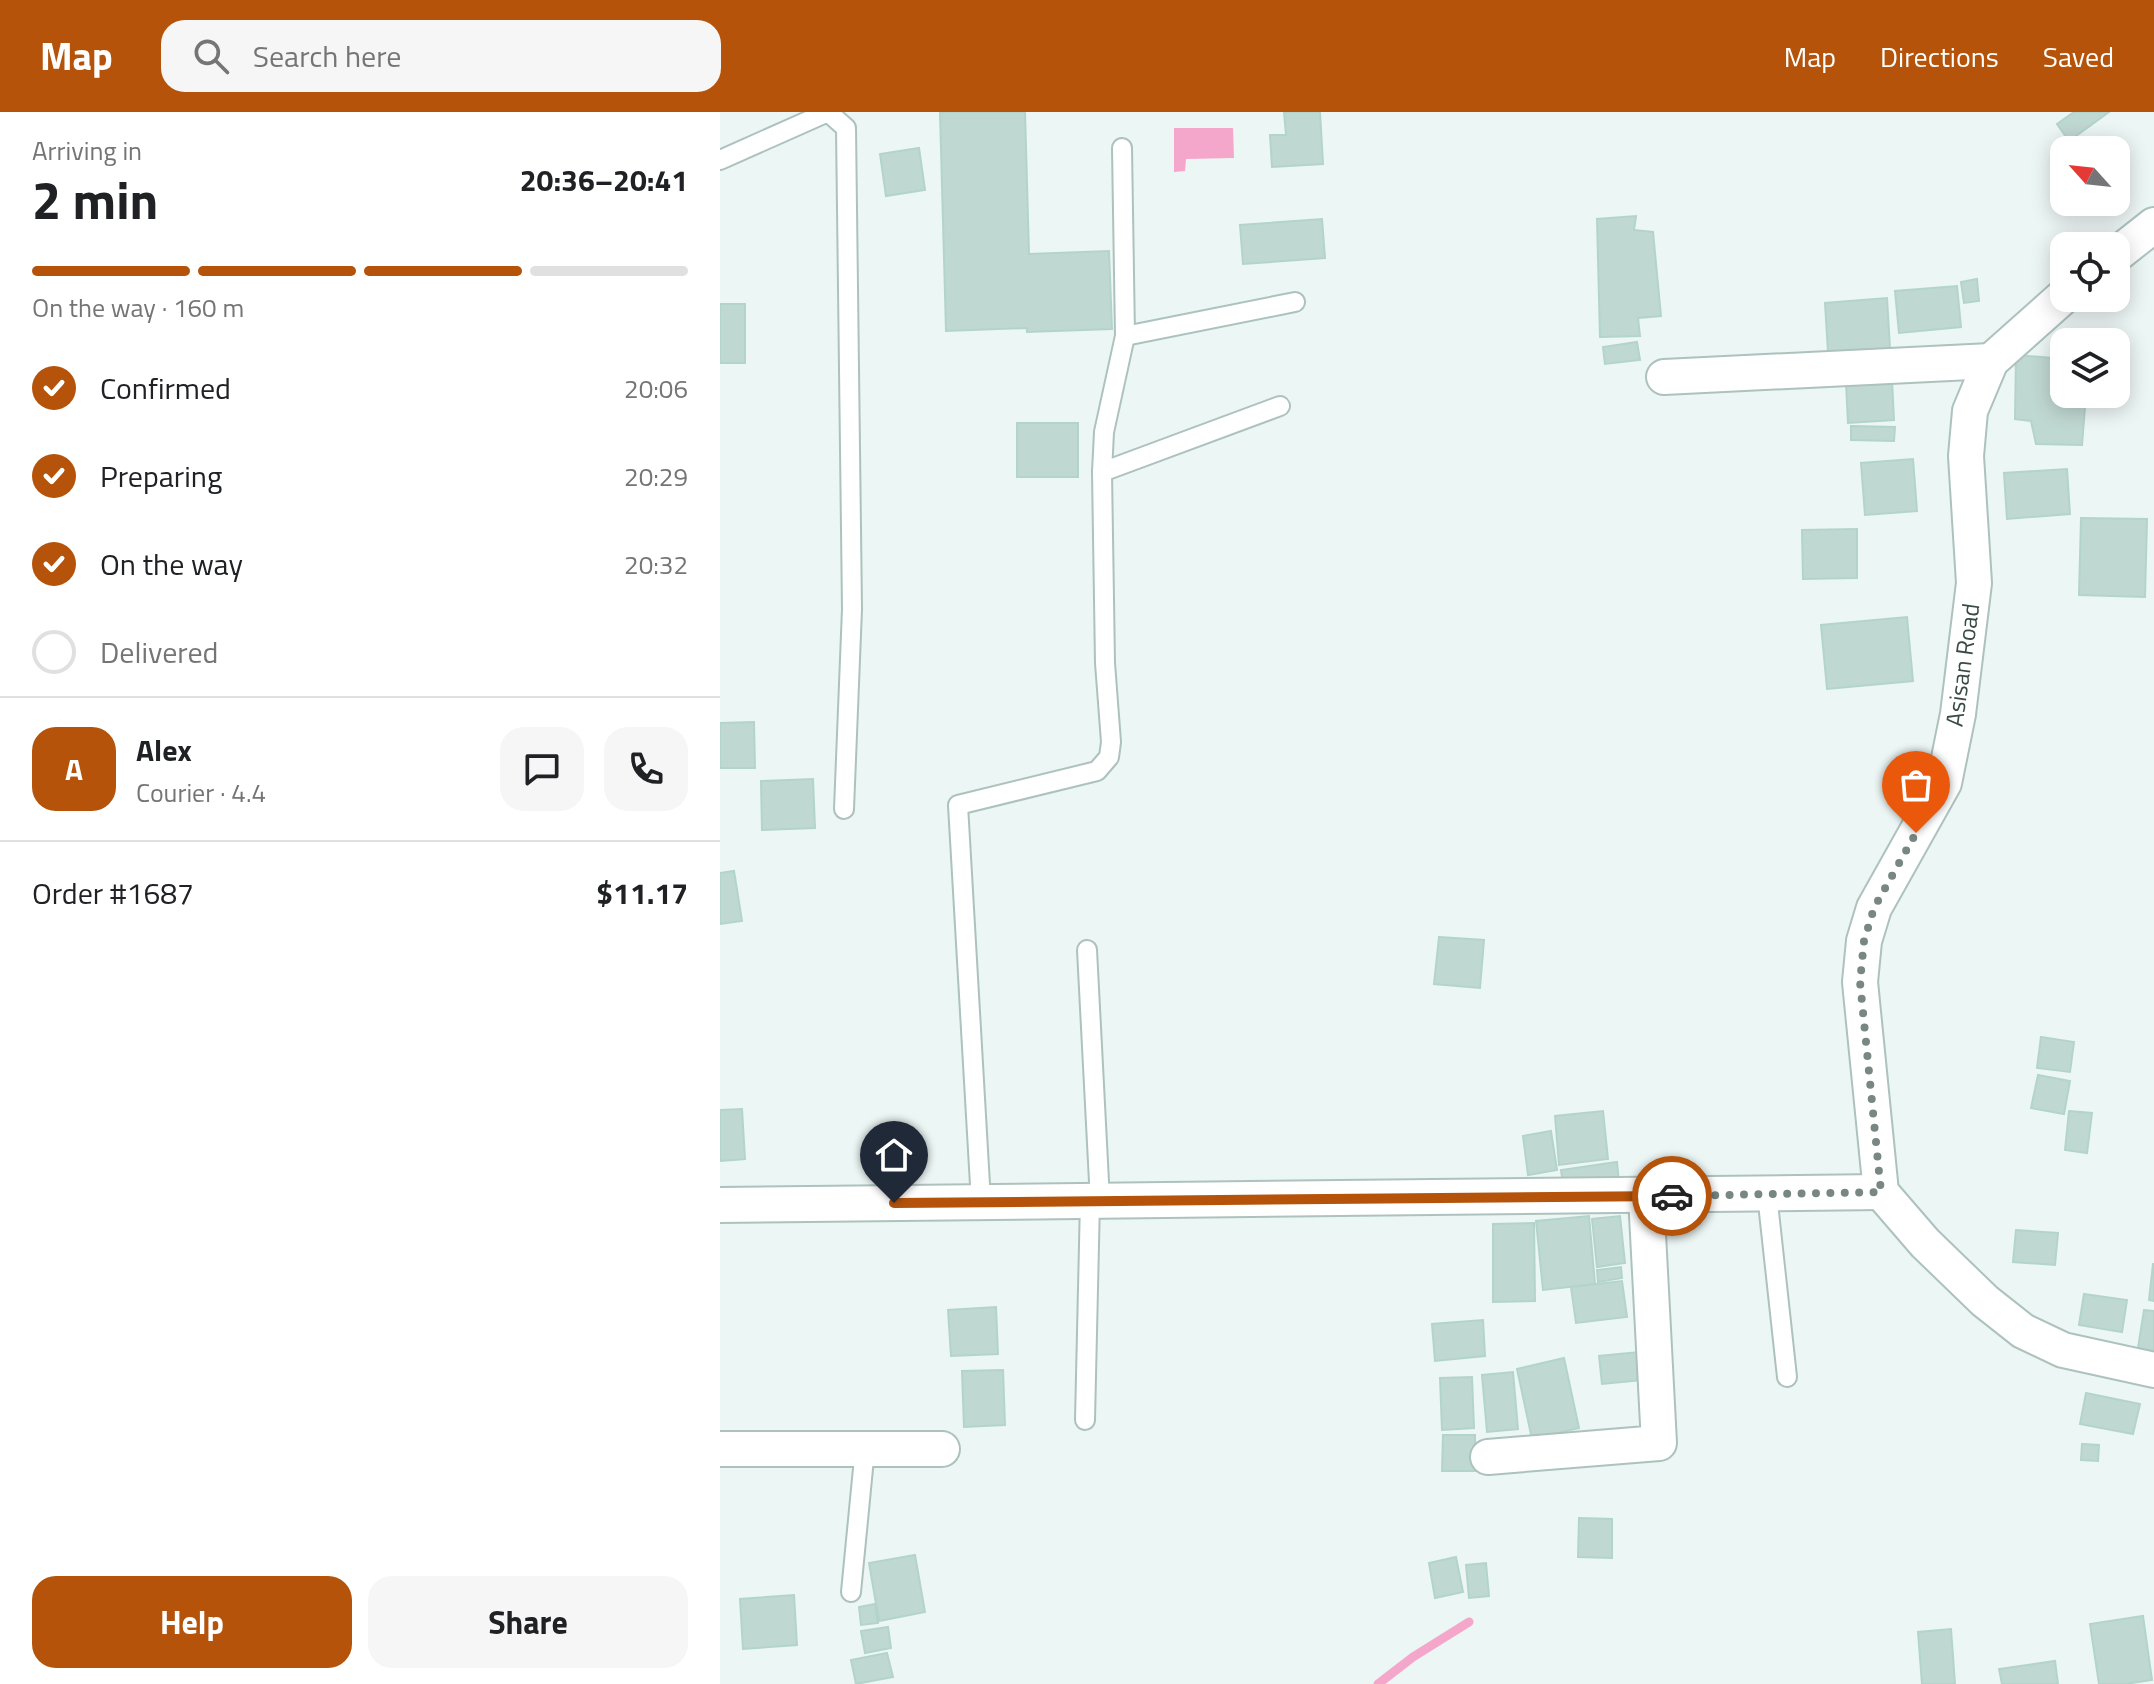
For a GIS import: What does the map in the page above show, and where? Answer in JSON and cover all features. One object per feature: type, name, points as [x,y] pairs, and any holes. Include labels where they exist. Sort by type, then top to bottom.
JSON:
[{"type":"street","points":[[2130,244],[2154,225]]},
{"type":"street","name":"Asisan Road","points":[[1881,1192],[1860,982],[1864,941],[1874,908],[1944,783],[1958,714],[1974,583],[1966,456],[1970,411],[1991,361],[2050,308]]},
{"type":"street","points":[[1664,377],[1991,361]]},
{"type":"street","points":[[720,1205],[1881,1192],[1935,1253],[1985,1301],[2023,1331],[2063,1350],[2154,1370]]},
{"type":"street","points":[[1488,1457],[1659,1443],[1646,1196]]},
{"type":"street","points":[[720,1449],[942,1449]]},
{"type":"lane","points":[[720,160],[828,112],[846,128],[852,609],[844,809]]},
{"type":"lane","points":[[981,1202],[958,805],[1097,771],[1109,757],[1102,472],[1104,432],[1125,336],[1122,148]]},
{"type":"lane","points":[[1125,336],[1295,302]]},
{"type":"lane","points":[[1102,472],[1280,406]]},
{"type":"lane","points":[[1085,1420],[1095,1201],[1087,950]]},
{"type":"lane","points":[[1767,1194],[1787,1377]]},
{"type":"lane","points":[[851,1592],[865,1448]]},
{"type":"shaded area","points":[[1174,128],[1233,128],[1234,158],[1186,159],[1185,171],[1174,172]]},
{"type":"building","points":[[940,112],[1025,112],[1029,254],[1109,251],[1112,329],[946,331]]},
{"type":"building","points":[[1284,112],[1320,112],[1323,164],[1272,167],[1270,135],[1286,135]]},
{"type":"building","points":[[2074,112],[2109,112],[2076,136],[2065,136],[2057,124]]},
{"type":"building","points":[[919,148],[925,190],[886,196],[880,154]]},
{"type":"building","points":[[1636,216],[1634,230],[1653,232],[1661,316],[1638,318],[1640,336],[1600,337],[1597,219]]},
{"type":"building","points":[[1322,219],[1325,258],[1243,264],[1240,225]]},
{"type":"building","points":[[1977,279],[1979,301],[1964,303],[1961,282]]},
{"type":"building","points":[[1957,286],[1961,327],[1899,333],[1895,291]]},
{"type":"building","points":[[1887,298],[1890,348],[1828,352],[1825,303]]},
{"type":"building","points":[[720,304],[745,304],[745,363],[720,363]]},
{"type":"building","points":[[1637,342],[1640,360],[1605,364],[1603,347]]},
{"type":"building","points":[[2016,355],[2050,358],[2050,408],[2085,408],[2082,445],[2036,444],[2031,421],[2015,419]]},
{"type":"building","points":[[1892,380],[1894,420],[1848,423],[1846,383]]},
{"type":"building","points":[[1017,423],[1078,423],[1078,477],[1017,477]]},
{"type":"building","points":[[1851,426],[1895,427],[1894,441],[1851,440]]},
{"type":"building","points":[[1913,459],[1917,511],[1865,515],[1861,463]]},
{"type":"building","points":[[2067,469],[2070,514],[2007,519],[2004,473]]},
{"type":"building","points":[[2081,518],[2147,519],[2145,597],[2079,595]]},
{"type":"building","points":[[1857,529],[1857,578],[1803,579],[1802,530]]},
{"type":"building","points":[[1907,617],[1913,681],[1827,689],[1821,625]]},
{"type":"building","points":[[754,722],[755,768],[720,768],[720,723]]},
{"type":"building","points":[[813,779],[815,828],[762,830],[761,781]]},
{"type":"building","points":[[734,871],[742,921],[720,924],[720,873]]},
{"type":"building","points":[[1439,937],[1484,940],[1480,988],[1434,984]]},
{"type":"building","points":[[2041,1037],[2074,1042],[2070,1072],[2037,1068]]},
{"type":"building","points":[[2038,1075],[2070,1081],[2064,1114],[2031,1108]]},
{"type":"building","points":[[742,1109],[745,1159],[720,1161],[720,1110]]},
{"type":"building","points":[[1603,1111],[1608,1159],[1559,1165],[1555,1116]]},
{"type":"building","points":[[2069,1111],[2092,1113],[2087,1153],[2065,1150]]},
{"type":"building","points":[[1551,1131],[1557,1170],[1528,1175],[1523,1136]]},
{"type":"building","points":[[1617,1162],[1619,1183],[1564,1191],[1561,1170]]},
{"type":"building","points":[[1589,1216],[1595,1284],[1543,1290],[1536,1221]]},
{"type":"building","points":[[1620,1216],[1625,1263],[1597,1267],[1592,1219]]},
{"type":"building","points":[[1534,1223],[1535,1301],[1493,1302],[1493,1224]]},
{"type":"building","points":[[2016,1230],[2058,1233],[2055,1265],[2013,1262]]},
{"type":"building","points":[[2154,1264],[2154,1301],[2149,1300]]},
{"type":"building","points":[[1621,1267],[1622,1278],[1598,1282],[1597,1270]]},
{"type":"building","points":[[1622,1281],[1627,1317],[1576,1323],[1571,1287]]},
{"type":"building","points":[[2084,1294],[2127,1300],[2122,1332],[2079,1325]]},
{"type":"building","points":[[996,1307],[998,1354],[951,1356],[948,1310]]},
{"type":"building","points":[[2144,1310],[2154,1311],[2154,1351],[2138,1348]]},
{"type":"building","points":[[1483,1320],[1485,1356],[1435,1361],[1432,1324]]},
{"type":"building","points":[[1639,1352],[1642,1380],[1602,1384],[1599,1356]]},
{"type":"building","points":[[1564,1358],[1579,1428],[1532,1439],[1517,1369]]},
{"type":"building","points":[[1003,1370],[1005,1425],[964,1427],[962,1371]]},
{"type":"building","points":[[1513,1372],[1518,1429],[1487,1432],[1482,1375]]},
{"type":"building","points":[[1472,1377],[1474,1428],[1442,1430],[1440,1378]]},
{"type":"building","points":[[2086,1393],[2140,1404],[2133,1434],[2080,1424]]},
{"type":"building","points":[[1443,1435],[1475,1435],[1475,1471],[1442,1471]]},
{"type":"building","points":[[2082,1444],[2099,1445],[2098,1461],[2081,1460]]},
{"type":"building","points":[[1579,1518],[1612,1519],[1612,1558],[1578,1557]]},
{"type":"building","points":[[915,1555],[925,1612],[879,1621],[869,1563]]},
{"type":"building","points":[[1456,1557],[1463,1592],[1435,1598],[1429,1563]]},
{"type":"building","points":[[1486,1563],[1489,1596],[1469,1598],[1466,1565]]},
{"type":"building","points":[[794,1595],[797,1645],[743,1649],[740,1599]]},
{"type":"building","points":[[875,1604],[878,1623],[861,1625],[859,1607]]},
{"type":"building","points":[[2143,1616],[2152,1680],[2099,1684],[2090,1624]]},
{"type":"building","points":[[888,1627],[891,1648],[865,1653],[861,1631]]},
{"type":"building","points":[[1951,1629],[1955,1684],[1922,1684],[1918,1632]]},
{"type":"building","points":[[887,1653],[893,1677],[856,1684],[851,1660]]},
{"type":"building","points":[[2055,1661],[2058,1684],[2002,1684],[1999,1669]]},
{"type":"waterway","points":[[1378,1684],[1413,1657],[1469,1622]]},
{"type":"way so far","points":[[1672,1196],[1881,1192],[1860,982],[1864,941],[1874,908],[1916,833]]},
{"type":"route","points":[[894,1203],[1672,1196]]}]
